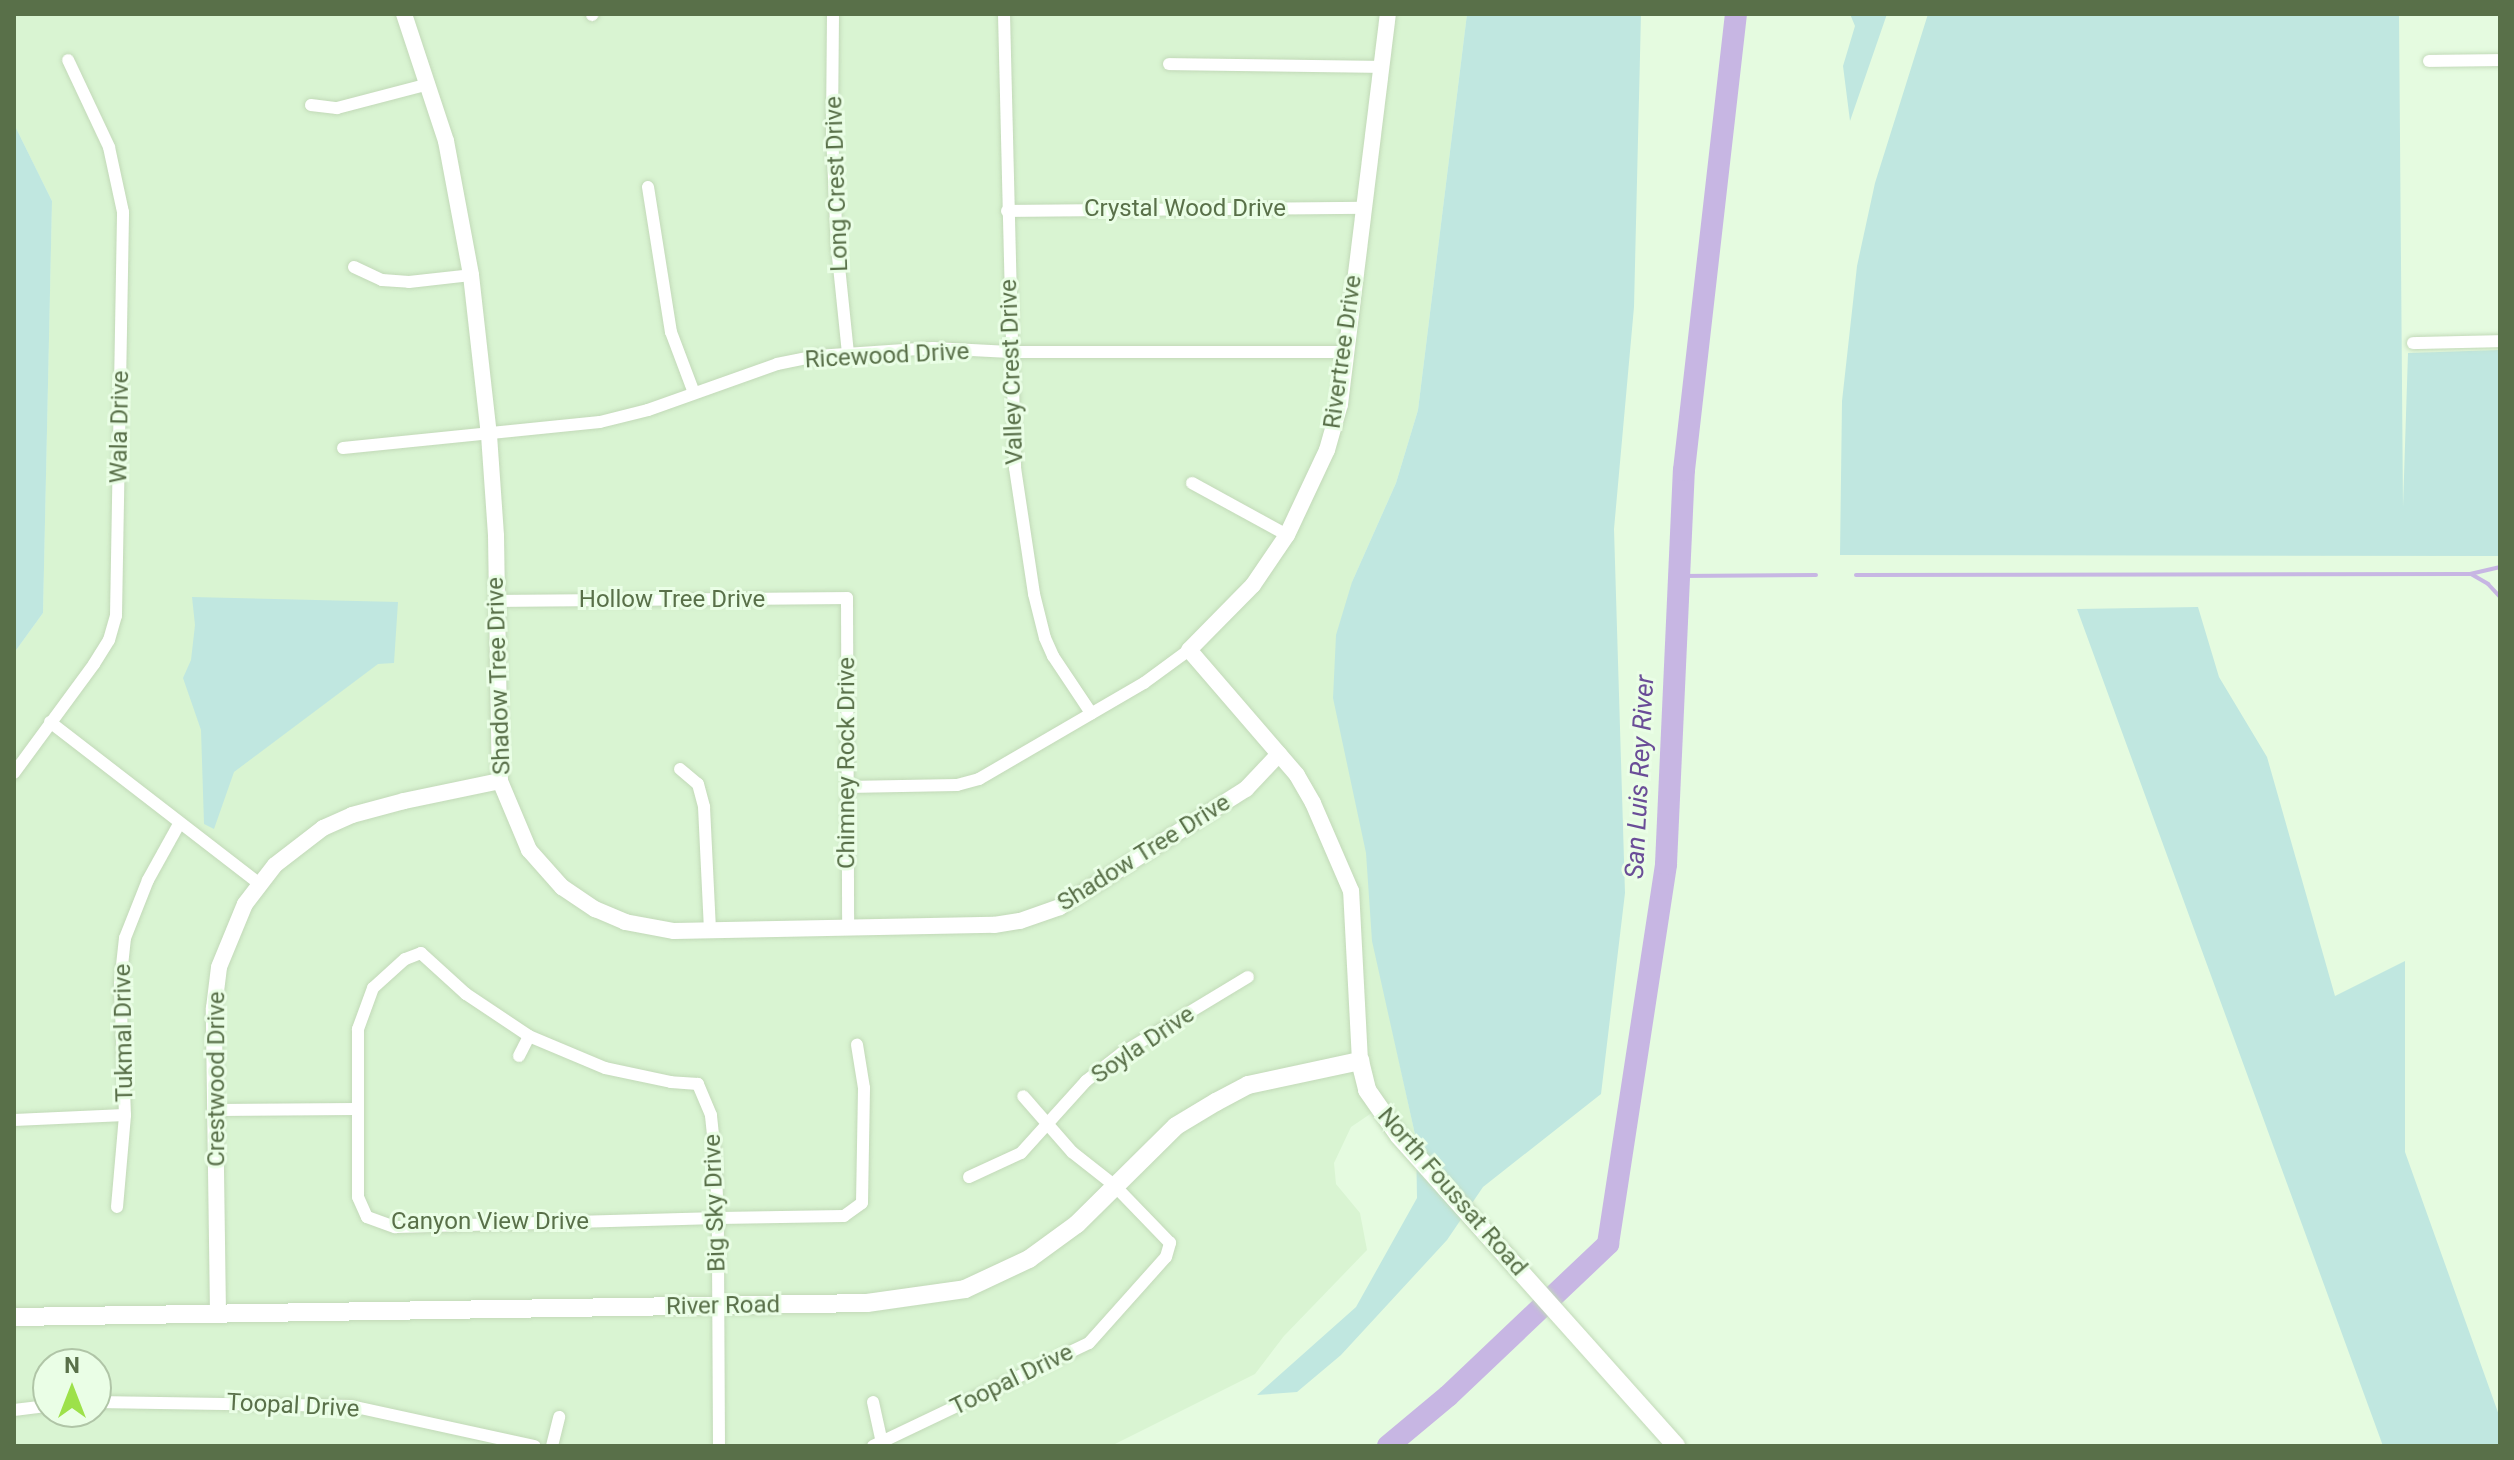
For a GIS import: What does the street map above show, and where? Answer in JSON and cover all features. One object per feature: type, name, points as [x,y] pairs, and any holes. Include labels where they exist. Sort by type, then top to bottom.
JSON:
[{"type":"main road","name":"North Foussat Road","points":[[1360,1061],[1367,1090],[1399,1136],[1676,1446]]},
{"type":"main road","name":"River Road","points":[[14,1317],[867,1303],[965,1289],[1029,1259],[1077,1224],[1176,1126],[1248,1085],[1360,1061]]},
{"type":"street","name":"Shadow Tree Drive","points":[[404,14],[429,84],[461,205],[471,275],[489,435],[500,781],[529,850],[562,887],[595,909],[625,922],[674,931],[994,925],[1020,921],[1060,907],[1246,789],[1263,775],[1279,754]]},
{"type":"street","name":"Long Crest Drive","points":[[833,14],[833,161],[848,353]]},
{"type":"street","name":"Valley Crest Drive","points":[[1004,14],[1015,468],[1034,594],[1053,656],[1091,713]]},
{"type":"street","name":"Rivertree Drive","points":[[847,787],[957,785],[979,779],[1144,683],[1189,650],[1253,585],[1287,535],[1327,450],[1340,404],[1388,14]]},
{"type":"street","name":"Wala Drive","points":[[14,773],[109,640],[116,602],[123,212],[109,147],[68,60]]},
{"type":"street","points":[[2429,61],[2500,60]]},
{"type":"street","points":[[1169,64],[1381,67]]},
{"type":"street","points":[[311,105],[337,108],[429,84]]},
{"type":"street","points":[[648,187],[671,332],[694,393]]},
{"type":"street","name":"Crystal Wood Drive","points":[[1007,211],[1362,208]]},
{"type":"street","points":[[354,267],[382,280],[409,282],[471,275]]},
{"type":"street","points":[[2413,343],[2500,341]]},
{"type":"street","name":"Ricewood Drive","points":[[343,448],[600,422],[777,364],[848,353],[933,348],[1010,352],[1346,352]]},
{"type":"street","points":[[1192,483],[1287,535]]},
{"type":"street","name":"Hollow Tree Drive","points":[[496,601],[847,598]]},
{"type":"street","name":"Chimney Rock Drive","points":[[847,598],[848,928]]},
{"type":"street","name":"North Foussat Road","points":[[1189,650],[1279,754],[1313,803],[1351,891],[1360,1061]]},
{"type":"street","points":[[50,722],[258,883]]},
{"type":"street","points":[[680,769],[698,784],[704,807],[710,931]]},
{"type":"street","name":"Crestwood Drive","points":[[218,1313],[214,1008],[219,967],[230,934],[258,883],[296,847],[352,815],[500,781]]},
{"type":"street","name":"Tukmal Drive","points":[[117,1207],[125,1115],[120,984],[125,938],[148,880],[179,824]]},
{"type":"street","name":"Big Sky Drive","points":[[421,953],[466,994],[529,1036],[605,1068],[671,1082],[698,1084],[711,1115],[718,1218],[719,1446]]},
{"type":"street","name":"Canyon View Drive","points":[[421,953],[405,959],[373,988],[358,1029],[358,1197],[367,1217],[395,1227],[844,1216],[862,1203],[864,1088],[857,1045]]},
{"type":"street","name":"Soyla Drive","points":[[969,1177],[1021,1153],[1086,1081],[1122,1053],[1248,977]]},
{"type":"street","points":[[519,1056],[529,1036]]},
{"type":"street","points":[[1023,1096],[1072,1152],[1114,1185]]},
{"type":"street","points":[[215,1110],[356,1109]]},
{"type":"street","points":[[14,1120],[125,1115]]},
{"type":"street","name":"Toopal Drive","points":[[877,1444],[1089,1343],[1166,1257],[1170,1243],[1114,1185]]},
{"type":"street","name":"Toopal Drive","points":[[112,1402],[351,1406],[535,1446]]},
{"type":"street","points":[[873,1402],[877,1444]]},
{"type":"street","points":[[552,1446],[559,1417]]},
{"type":"shaded area","points":[[14,14],[1467,14],[1418,410],[1396,483],[1352,582],[1373,941],[1416,1139],[1379,1108],[1351,1127],[1334,1163],[1336,1184],[1360,1213],[1367,1250],[1284,1336],[1255,1374],[1111,1446],[14,1446],[14,653],[43,613],[52,201],[14,124]]},
{"type":"shaded area","points":[[1467,14],[1641,14],[1634,307],[1614,529],[1625,893],[1601,1094],[1483,1187],[1447,1240],[1341,1355],[1297,1392],[1257,1395],[1356,1307],[1417,1198],[1416,1139],[1372,941],[1366,853],[1333,698],[1336,635],[1352,582],[1396,483],[1418,410]]},
{"type":"shaded area","points":[[1850,14],[1887,14],[1850,121],[1843,66],[1855,26]]},
{"type":"shaded area","points":[[1928,14],[2399,14],[2403,507],[2408,353],[2500,350],[2500,556],[1840,555],[1842,401],[1857,266],[1875,183]]},
{"type":"shaded area","points":[[14,124],[52,201],[43,613],[14,653]]},
{"type":"shaded area","points":[[192,597],[398,602],[394,663],[378,664],[234,772],[214,829],[204,824],[201,730],[183,678],[191,660],[195,625]]},
{"type":"shaded area","points":[[2198,607],[2219,677],[2267,757],[2335,996],[2405,961],[2405,1152],[2500,1418],[2500,1446],[2383,1446],[2077,609]]},
{"type":"waterway","name":"San Luis Rey River","points":[[1388,1446],[1448,1396],[1608,1244],[1666,864],[1684,470],[1736,14]]},
{"type":"waterway","points":[[1856,575],[2470,574],[2500,567]]},
{"type":"waterway","points":[[2471,574],[2488,584],[2500,597]]},
{"type":"waterway","points":[[1679,576],[1816,575]]}]
